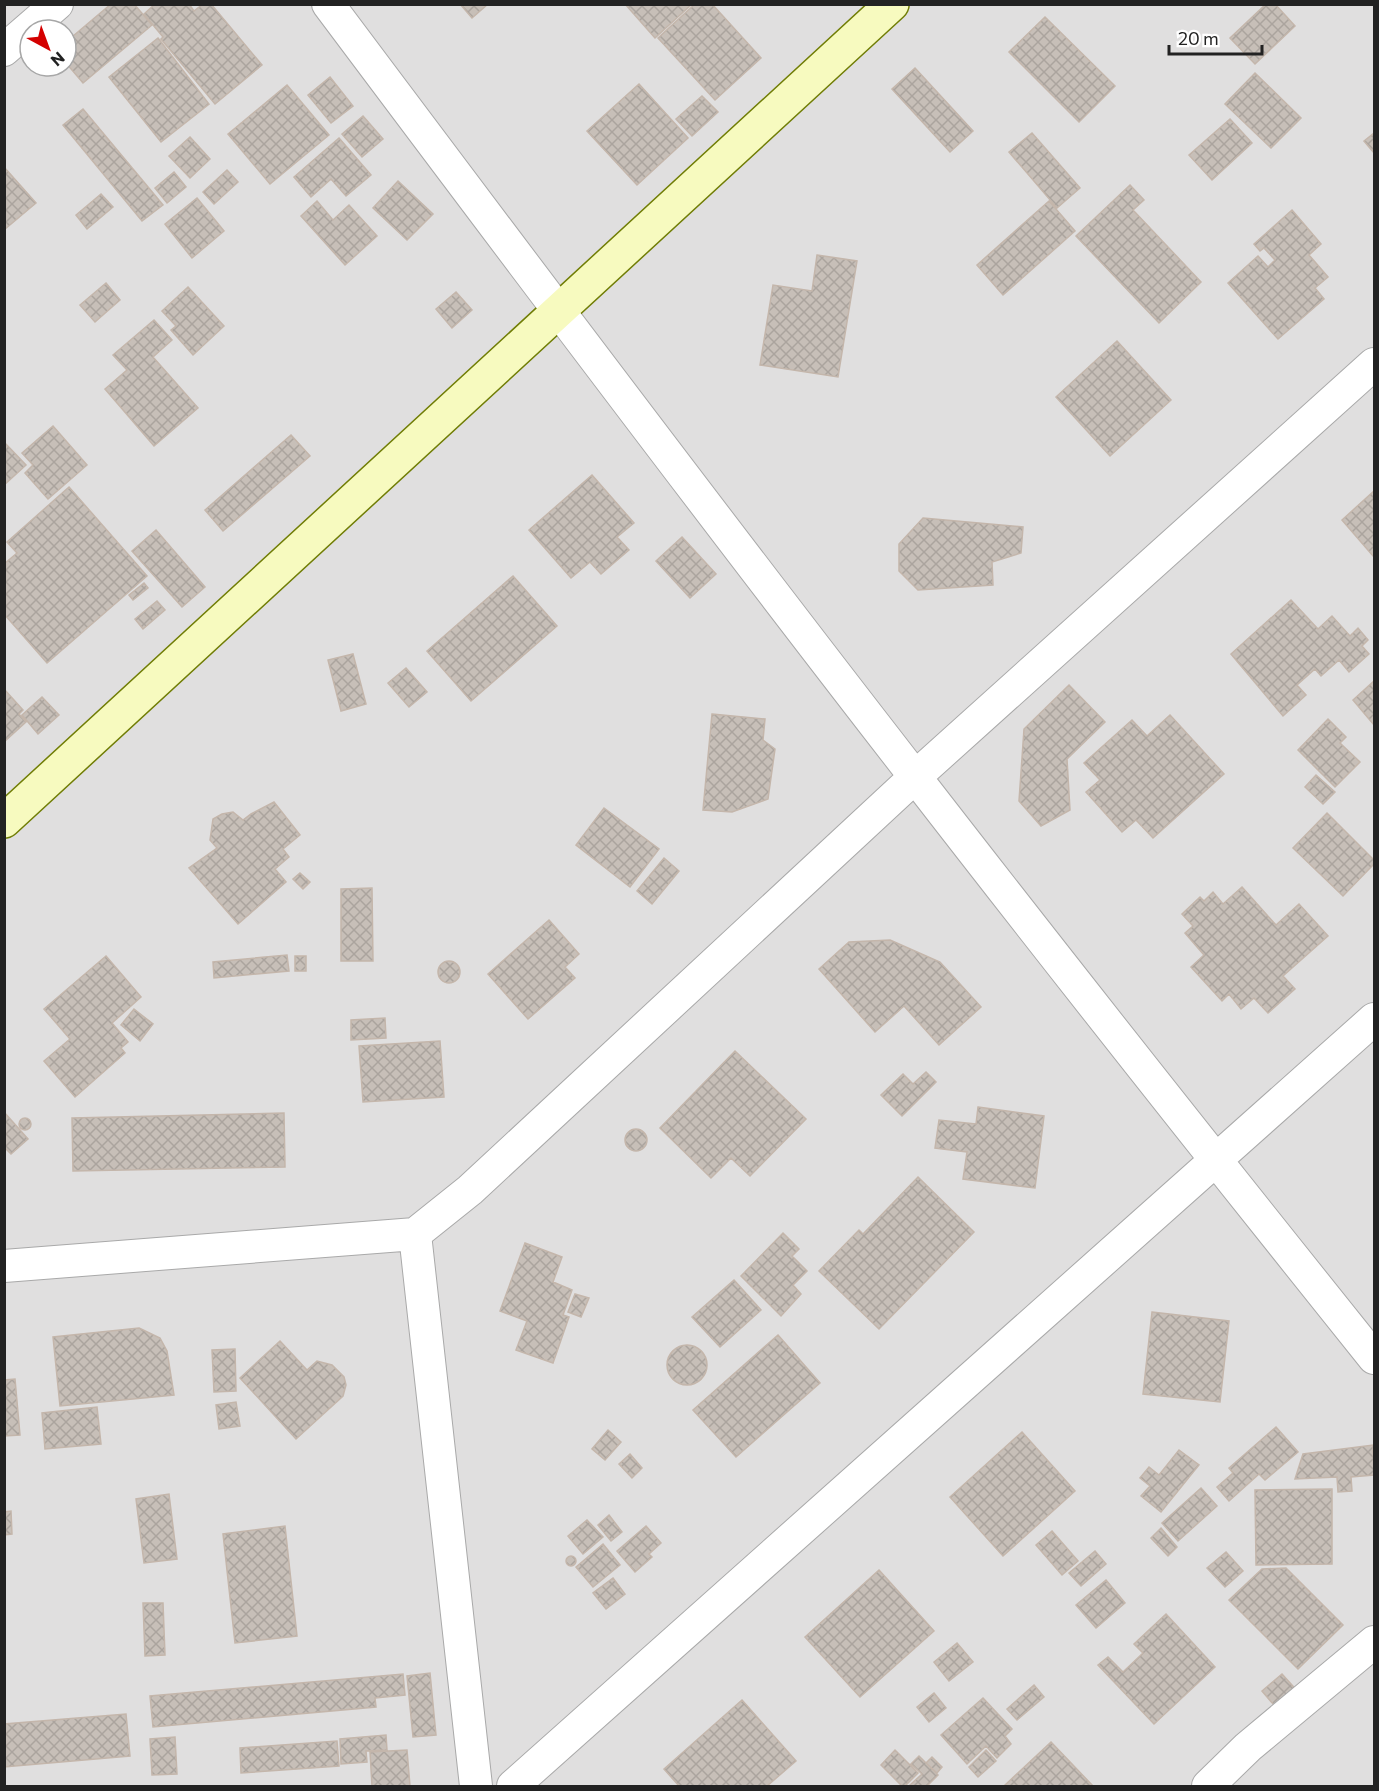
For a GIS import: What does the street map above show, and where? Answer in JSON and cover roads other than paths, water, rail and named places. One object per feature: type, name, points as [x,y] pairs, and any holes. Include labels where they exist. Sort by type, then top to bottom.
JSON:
[{"type":"main road","points":[[4,821],[892,4]]},
{"type":"street","points":[[4,50],[57,4]]},
{"type":"street","points":[[327,4],[915,777],[1216,1161],[1374,1358]]},
{"type":"street","points":[[4,1266],[416,1234],[470,1190],[915,777],[1374,364]]},
{"type":"street","points":[[513,1786],[1374,1019]]},
{"type":"street","points":[[416,1234],[476,1786]]},
{"type":"street","points":[[1208,1786],[1248,1748],[1374,1642]]}]
